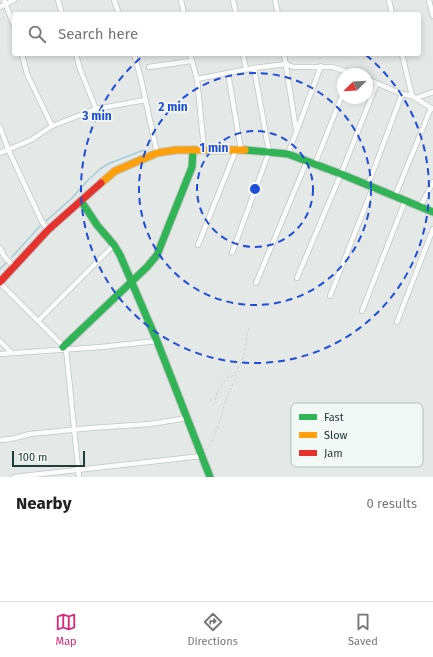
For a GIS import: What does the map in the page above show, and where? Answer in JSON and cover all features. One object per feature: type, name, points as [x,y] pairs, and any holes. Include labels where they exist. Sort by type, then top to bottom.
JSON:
[{"type":"street","points":[[0,7],[4,2],[14,0]]},
{"type":"street","points":[[58,0],[61,12]]},
{"type":"street","points":[[114,0],[118,12]]},
{"type":"street","points":[[234,0],[236,12]]},
{"type":"street","points":[[275,0],[278,12]]},
{"type":"street","points":[[389,0],[392,12]]},
{"type":"street","points":[[429,0],[433,16]]},
{"type":"street","points":[[181,1],[184,12]]},
{"type":"street","points":[[4,2],[12,21]]},
{"type":"street","points":[[22,56],[27,74],[52,126]]},
{"type":"street","points":[[77,56],[80,69],[96,109]]},
{"type":"street","points":[[135,56],[146,100],[157,153]]},
{"type":"street","points":[[190,56],[197,79],[204,149]]},
{"type":"street","points":[[243,56],[246,69]]},
{"type":"street","points":[[284,56],[297,130]]},
{"type":"street","points":[[403,56],[414,97]]},
{"type":"street","points":[[149,67],[191,62]]},
{"type":"street","points":[[197,79],[246,69],[286,64],[293,66],[321,66],[337,68]]},
{"type":"street","points":[[288,154],[321,66]]},
{"type":"street","points":[[232,253],[269,152],[254,68]]},
{"type":"street","points":[[198,245],[238,150],[228,73]]},
{"type":"street","points":[[373,81],[402,94],[414,97],[432,108],[395,196]]},
{"type":"street","points":[[297,278],[341,174],[377,83]]},
{"type":"street","points":[[414,97],[433,92]]},
{"type":"street","points":[[330,296],[371,186],[402,94]]},
{"type":"street","points":[[0,153],[31,140],[52,126],[96,109],[146,100]]},
{"type":"street","points":[[315,164],[339,104]]},
{"type":"street","points":[[0,127],[8,149],[42,222],[48,230]]},
{"type":"street","points":[[79,477],[64,348],[0,282],[13,266],[48,230],[115,171],[157,153],[176,150],[238,150],[288,154],[433,212]]},
{"type":"street","points":[[64,348],[147,267],[157,255],[192,167],[194,150]]},
{"type":"street","points":[[256,283],[307,161]]},
{"type":"street","points":[[420,206],[433,182]]},
{"type":"street","points":[[81,201],[97,225],[114,245],[157,341],[210,477]]},
{"type":"street","points":[[362,310],[406,201]]},
{"type":"street","points":[[397,322],[433,229]]},
{"type":"street","points":[[38,321],[114,245]]},
{"type":"street","points":[[0,248],[4,256],[13,266]]},
{"type":"street","points":[[0,341],[12,353]]},
{"type":"street","points":[[0,354],[64,348],[101,347],[157,341]]},
{"type":"street","points":[[0,440],[30,434],[150,424],[188,418]]},
{"type":"street","points":[[14,477],[202,456]]},
{"type":"path","points":[[207,401],[216,399],[216,394],[220,386],[228,377],[235,374],[240,366],[245,354],[249,326]]},
{"type":"path","points":[[202,456],[211,444],[224,402],[236,379],[235,374]]},
{"type":"waterway","points":[[46,221],[71,199],[100,169],[110,163],[144,150]]},
{"type":"waterway","points":[[12,257],[40,226]]},
{"type":"waterway","points":[[0,269],[7,262]]},
{"type":"traffic: fast","points":[[63,347],[147,267],[157,255],[192,167],[193,150]]},
{"type":"traffic: fast","points":[[245,150],[288,154],[433,212]]},
{"type":"traffic: fast","points":[[81,201],[120,255],[157,341],[210,477]]},
{"type":"traffic: slow","points":[[101,183],[115,171],[157,153],[176,150],[245,150]]},
{"type":"traffic: jam","points":[[0,282],[48,230],[101,183]]}]
